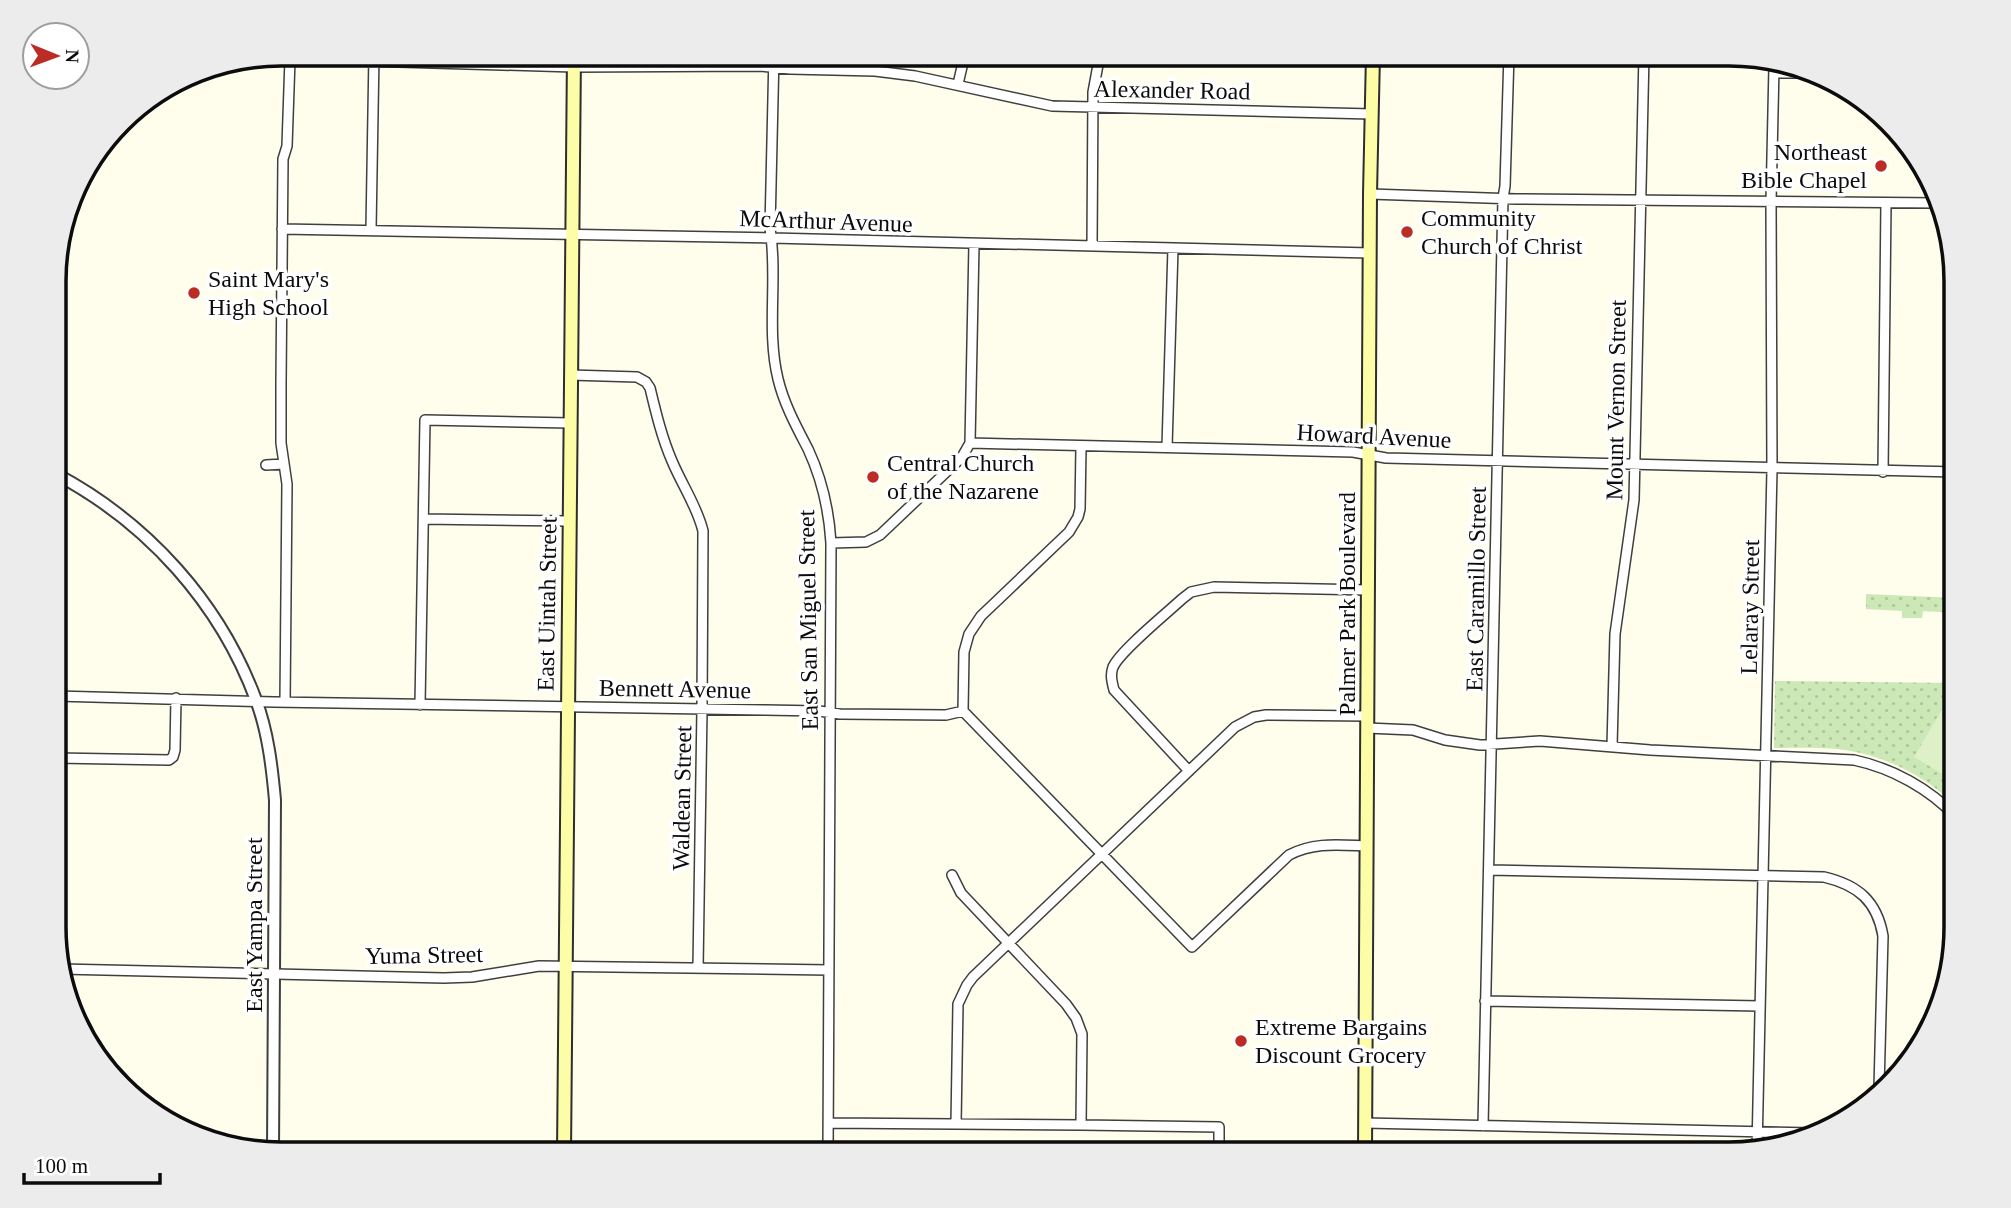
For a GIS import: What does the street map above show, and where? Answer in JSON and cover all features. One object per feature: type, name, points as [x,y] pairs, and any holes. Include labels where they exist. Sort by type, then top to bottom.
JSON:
[{"type":"main road","name":"East Uintah Street","points":[[564,1142],[574,66]]},
{"type":"main road","name":"Palmer Park Boulevard","points":[[1365,1141],[1373,66]]},
{"type":"street","points":[[285,702],[287,484],[281,443],[282,229],[283,159],[287,146],[290,66]]},
{"type":"street","points":[[371,229],[374,66]]},
{"type":"street","name":"Alexander Road","points":[[741,66],[875,71],[915,76],[1052,106],[1372,114]]},
{"type":"street","points":[[958,84],[962,66]]},
{"type":"street","points":[[1091,246],[1093,108],[1097,66]]},
{"type":"street","name":"East Caramillo Street","points":[[1483,1126],[1503,198],[1506,186],[1509,66]]},
{"type":"street","name":"Mount Vernon Street","points":[[1612,746],[1615,634],[1634,500],[1643,66]]},
{"type":"street","name":"East San Miguel Street","points":[[774,67],[770,216],[774,250],[775,364],[787,406],[819,475],[826,500],[831,543],[828,1142]]},
{"type":"street","name":"Lelaray Street","points":[[1757,1139],[1772,469],[1771,202],[1774,72]]},
{"type":"street","points":[[1370,194],[1930,203]]},
{"type":"street","points":[[1883,472],[1886,203]]},
{"type":"street","name":"McArthur Avenue","points":[[282,229],[1370,253]]},
{"type":"street","points":[[831,543],[866,542],[880,535],[962,457],[970,443],[974,244]]},
{"type":"street","points":[[1167,447],[1172,248]]},
{"type":"street","name":"Waldean Street","points":[[570,375],[637,377],[646,382],[672,462],[703,531],[698,968]]},
{"type":"street","points":[[420,705],[425,420],[570,423]]},
{"type":"street","name":"Howard Avenue","points":[[970,443],[1353,452],[1386,458],[1944,472]]},
{"type":"street","points":[[1081,447],[1080,509],[1075,524],[981,616],[969,634],[964,652],[963,711],[1192,947],[1289,855],[1319,845],[1366,846]]},
{"type":"street","points":[[266,466],[284,464]]},
{"type":"street","name":"East Yampa Street","points":[[67,481],[114,510],[172,562],[218,623],[257,701],[268,748],[275,800],[274,1141]]},
{"type":"street","points":[[424,519],[569,521]]},
{"type":"street","points":[[1189,771],[1114,690],[1112,668],[1126,651],[1182,598],[1202,589],[1234,587],[1368,590]]},
{"type":"street","name":"Bennett Avenue","points":[[67,696],[946,715],[963,711]]},
{"type":"street","points":[[67,758],[169,760],[175,750],[176,698]]},
{"type":"street","points":[[956,1124],[958,1004],[973,977],[1235,727],[1254,717],[1279,715],[1367,722],[1480,745],[1540,741],[1840,758],[1870,763],[1886,769],[1933,796],[1944,806]]},
{"type":"street","points":[[1489,870],[1824,877],[1859,892],[1868,899],[1875,911],[1882,936],[1879,1080]]},
{"type":"street","points":[[952,875],[961,893],[1066,1004],[1076,1018],[1082,1034],[1081,1125]]},
{"type":"street","name":"Yuma Street","points":[[71,969],[457,978],[528,966],[829,970]]},
{"type":"street","points":[[1486,1001],[1760,1006]]},
{"type":"street","points":[[828,1123],[1219,1127],[1219,1141]]},
{"type":"street","points":[[1365,1124],[1792,1132]]},
{"type":"green space","points":[[1866,594],[1944,597],[1944,612],[1923,611],[1922,618],[1902,618],[1902,611],[1866,609]]},
{"type":"green space","points":[[1775,681],[1944,683],[1944,795],[1920,777],[1875,757],[1836,749],[1774,748]]},
{"type":"green space","points":[[1944,706],[1944,775],[1914,757]]},
{"type":"place","name":"Northeast Bible Chapel","points":[[1881,166]]},
{"type":"place","name":"Community Church of Christ","points":[[1407,232]]},
{"type":"place","name":"Saint Mary's High School","points":[[194,293]]},
{"type":"place","name":"Central Church of the Nazarene","points":[[873,477]]},
{"type":"place","name":"Extreme Bargains Discount Grocery","points":[[1241,1041]]}]
